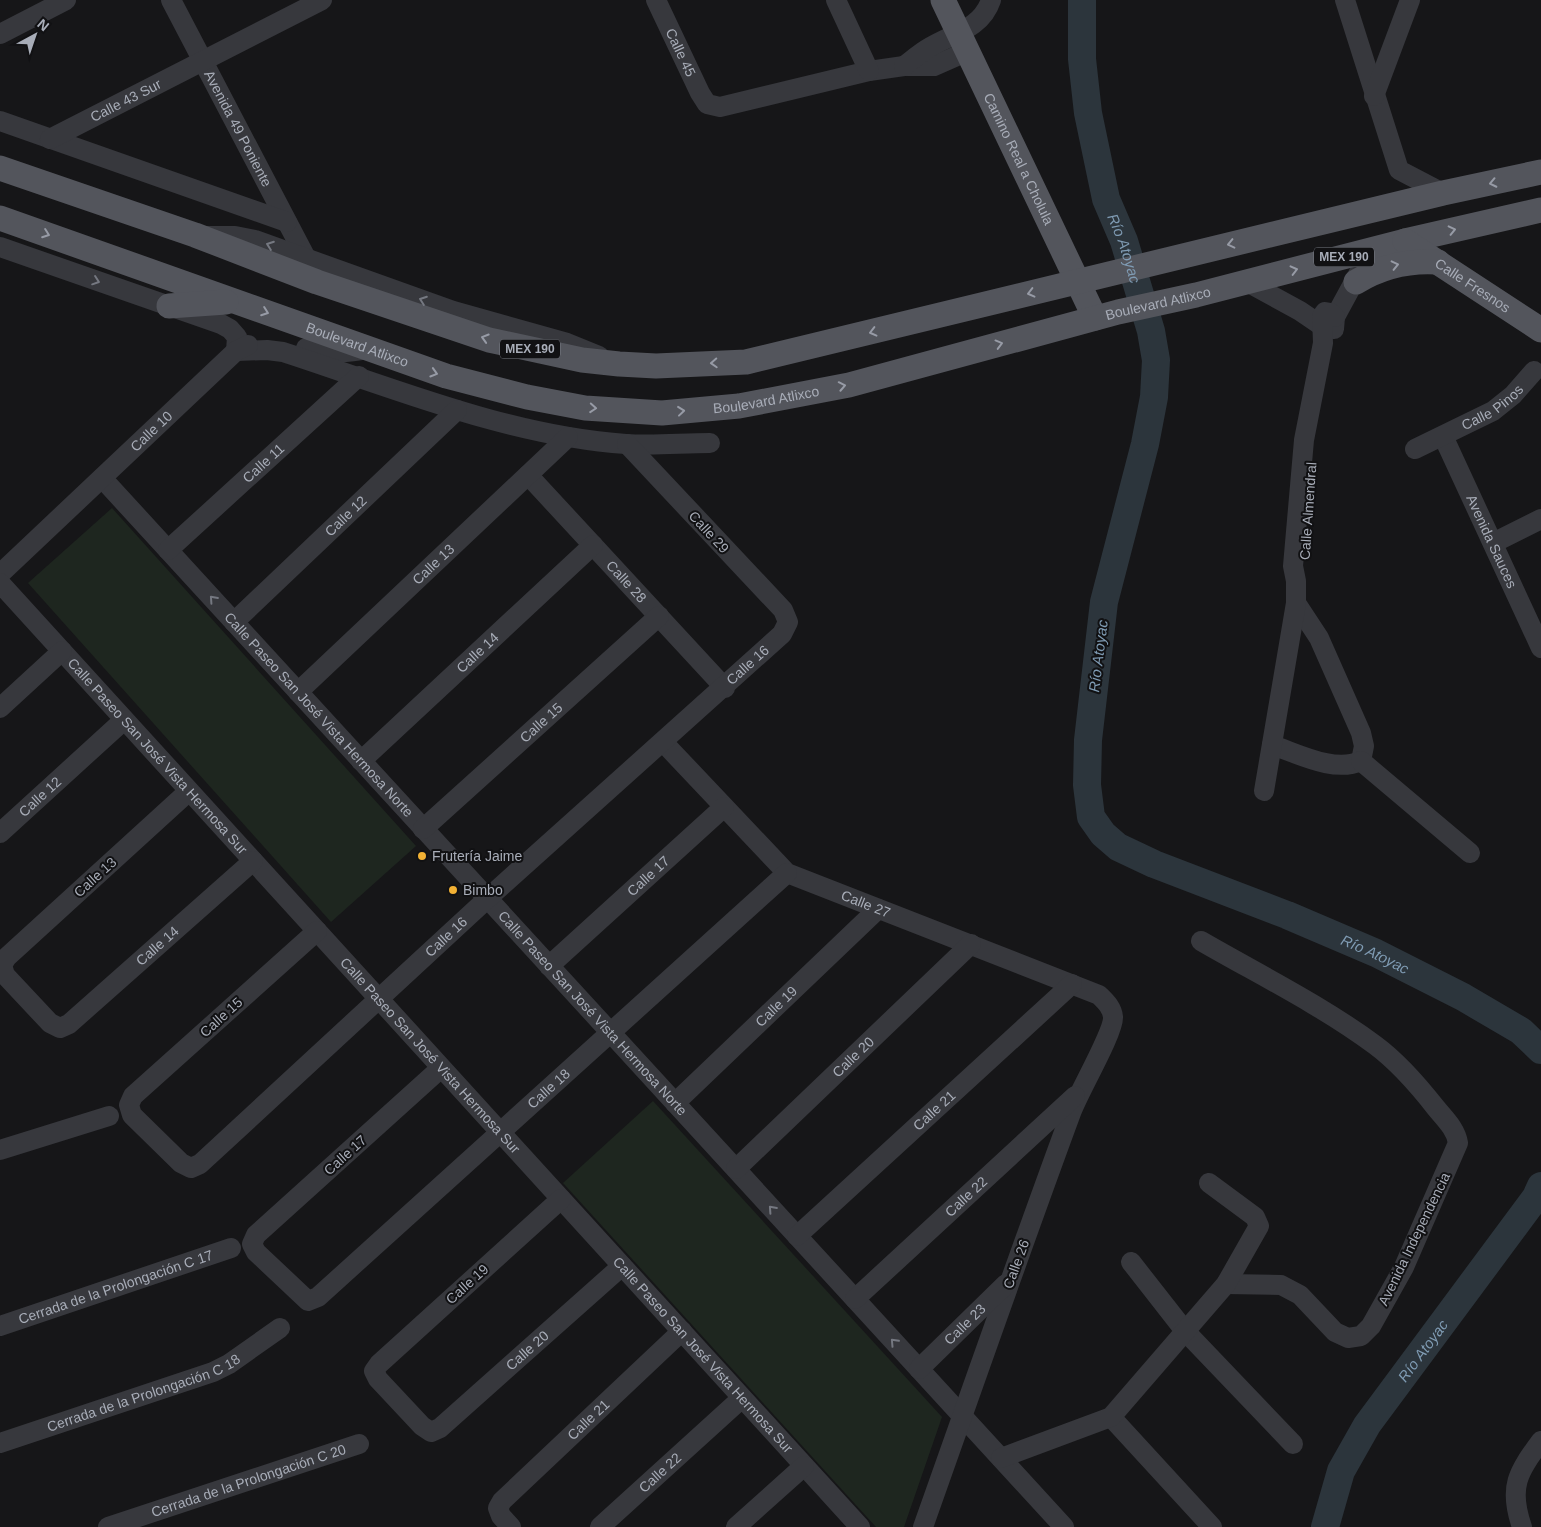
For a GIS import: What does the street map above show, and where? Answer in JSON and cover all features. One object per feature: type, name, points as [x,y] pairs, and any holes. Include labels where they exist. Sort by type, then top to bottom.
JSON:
[{"type":"main road","name":"Camino Real a Cholula","points":[[943,0],[1078,281],[1106,315]]},
{"type":"main road","name":"MEX 190","points":[[0,168],[195,235],[317,282],[489,340],[582,360],[656,366],[746,362],[1443,193],[1541,172]]},
{"type":"main road","name":"Boulevard Atlixco","points":[[0,218],[446,376],[527,397],[585,408],[662,413],[739,406],[849,385],[1106,315],[1196,295],[1405,241],[1541,210]]},
{"type":"main road","name":"Calle Fresnos","points":[[1405,241],[1541,330]]},
{"type":"main road","points":[[1356,282],[1381,268],[1396,264],[1438,262]]},
{"type":"main road","points":[[169,306],[235,301]]},
{"type":"street","points":[[0,34],[66,0]]},
{"type":"street","name":"Avenida 49 Poniente","points":[[171,0],[306,258]]},
{"type":"street","name":"Calle 43 Sur","points":[[50,139],[322,0]]},
{"type":"street","name":"Calle 45","points":[[656,0],[707,104],[720,107],[869,71]]},
{"type":"street","points":[[836,0],[869,71],[904,66],[928,48],[964,42],[991,0]]},
{"type":"street","points":[[1345,0],[1399,170],[1443,193]]},
{"type":"street","points":[[1374,96],[1410,0]]},
{"type":"street","points":[[0,121],[287,222]]},
{"type":"street","points":[[195,235],[235,236],[255,240],[453,311],[567,343],[619,364]]},
{"type":"street","points":[[0,247],[230,329],[236,337],[236,351]]},
{"type":"street","points":[[1247,282],[1300,311],[1329,322],[1356,282],[1370,250]]},
{"type":"street","name":"Calle Almendral","points":[[1264,791],[1296,603],[1296,581],[1293,566],[1302,460],[1323,343],[1329,322]]},
{"type":"street","points":[[236,351],[256,342],[282,343],[331,353],[345,353],[366,349]]},
{"type":"street","points":[[236,351],[267,350],[283,352],[457,410],[568,437],[627,444],[710,443]]},
{"type":"street","name":"Calle 10","points":[[0,574],[236,351]]},
{"type":"street","name":"Calle Pinos","points":[[1414,449],[1503,404],[1534,370]]},
{"type":"street","name":"Calle 11","points":[[168,550],[359,376]]},
{"type":"street","name":"Calle 12","points":[[234,622],[457,410]]},
{"type":"street","name":"Avenida Sauces","points":[[1442,436],[1541,648]]},
{"type":"street","name":"Calle 13","points":[[298,692],[568,437]]},
{"type":"street","name":"Calle 29","points":[[627,444],[783,610],[788,622]]},
{"type":"street","name":"Calle 28","points":[[528,475],[725,688]]},
{"type":"street","name":"Calle Paseo San José Vista Hermosa Norte","points":[[102,478],[1064,1527]]},
{"type":"street","points":[[1493,543],[1541,519]]},
{"type":"street","name":"Calle 14","points":[[361,761],[593,545]]},
{"type":"street","name":"Calle Paseo San José Vista Hermosa Sur","points":[[0,583],[860,1527]]},
{"type":"street","points":[[1296,603],[1321,644],[1361,733],[1364,746],[1361,761]]},
{"type":"street","name":"Calle 15","points":[[424,829],[659,616]]},
{"type":"street","name":"Calle 16","points":[[191,1168],[200,1164],[488,898],[725,688],[782,634],[788,622]]},
{"type":"street","points":[[0,708],[62,651]]},
{"type":"street","name":"Calle 12","points":[[0,833],[124,720]]},
{"type":"street","name":"Calle 27","points":[[663,742],[787,873],[1072,984],[1099,995],[1109,1004]]},
{"type":"street","points":[[1272,745],[1332,764],[1349,766],[1361,761]]},
{"type":"street","points":[[1361,761],[1470,853]]},
{"type":"street","name":"Calle 13","points":[[60,1028],[50,1023],[5,975],[2,965],[7,957],[189,791]]},
{"type":"street","name":"Calle 17","points":[[549,966],[724,807]]},
{"type":"street","name":"Calle 14","points":[[60,1028],[69,1024],[253,861]]},
{"type":"street","name":"Calle 18","points":[[308,1300],[318,1297],[787,873]]},
{"type":"street","name":"Calle 19","points":[[675,1103],[878,909]]},
{"type":"street","name":"Calle 15","points":[[191,1168],[181,1163],[132,1115],[129,1105],[133,1096],[316,931]]},
{"type":"street","name":"Avenida Independencia","points":[[1200,940],[1348,1027],[1376,1046],[1400,1067],[1423,1092],[1454,1129],[1458,1143],[1404,1266],[1371,1326],[1361,1336],[1348,1338],[1335,1332],[1300,1295],[1282,1285],[1226,1284]]},
{"type":"street","name":"Calle 20","points":[[736,1170],[971,944]]},
{"type":"street","name":"Calle 21","points":[[797,1236],[1072,984]]},
{"type":"street","name":"Calle 26","points":[[923,1527],[1009,1280],[1078,1094],[1111,1029],[1113,1016],[1109,1004]]},
{"type":"street","name":"Calle 17","points":[[308,1300],[256,1252],[252,1244],[256,1235],[441,1068]]},
{"type":"street","name":"Calle 22","points":[[855,1299],[1078,1094]]},
{"type":"street","points":[[0,1150],[109,1116]]},
{"type":"street","points":[[1001,1458],[1111,1417],[1226,1284],[1260,1226],[1255,1216],[1209,1183]]},
{"type":"street","name":"Calle 19","points":[[431,1432],[422,1426],[378,1379],[374,1371],[379,1364],[561,1199]]},
{"type":"street","name":"Cerrada de la Prolongación C 17","points":[[0,1326],[231,1248]]},
{"type":"street","points":[[1131,1262],[1185,1331],[1294,1444]]},
{"type":"street","name":"Calle 20","points":[[431,1432],[440,1428],[622,1266]]},
{"type":"street","name":"Calle 23","points":[[919,1369],[1009,1280]]},
{"type":"street","name":"Cerrada de la Prolongación C 18","points":[[0,1443],[213,1372],[229,1364],[280,1328]]},
{"type":"street","name":"Calle 21","points":[[511,1527],[501,1516],[498,1508],[502,1501],[682,1331]]},
{"type":"street","name":"Calle 22","points":[[600,1527],[742,1398]]},
{"type":"street","points":[[1111,1417],[1212,1527]]},
{"type":"street","points":[[1522,1527],[1516,1500],[1516,1481],[1524,1463],[1541,1441]]},
{"type":"street","name":"Cerrada de la Prolongación C 20","points":[[108,1527],[359,1444]]},
{"type":"street","points":[[736,1527],[804,1466]]},
{"type":"shaded area","points":[[112,508],[416,846],[331,922],[28,583]]},
{"type":"shaded area","points":[[653,1101],[942,1417],[904,1527],[876,1527],[563,1183]]},
{"type":"waterway","name":"Río Atoyac","points":[[1082,0],[1082,59],[1088,113],[1106,199],[1124,241],[1151,331],[1156,360],[1154,397],[1145,444],[1104,602],[1088,740],[1087,785],[1091,817],[1103,834],[1118,847],[1154,864],[1287,915],[1376,953],[1463,997],[1521,1031],[1541,1050]]},
{"type":"waterway","name":"Río Atoyac","points":[[1325,1527],[1341,1471],[1367,1425],[1536,1197],[1541,1186]]},
{"type":"place","name":"Frutería Jaime","points":[[422,856]]},
{"type":"place","name":"Bimbo","points":[[453,890]]}]
